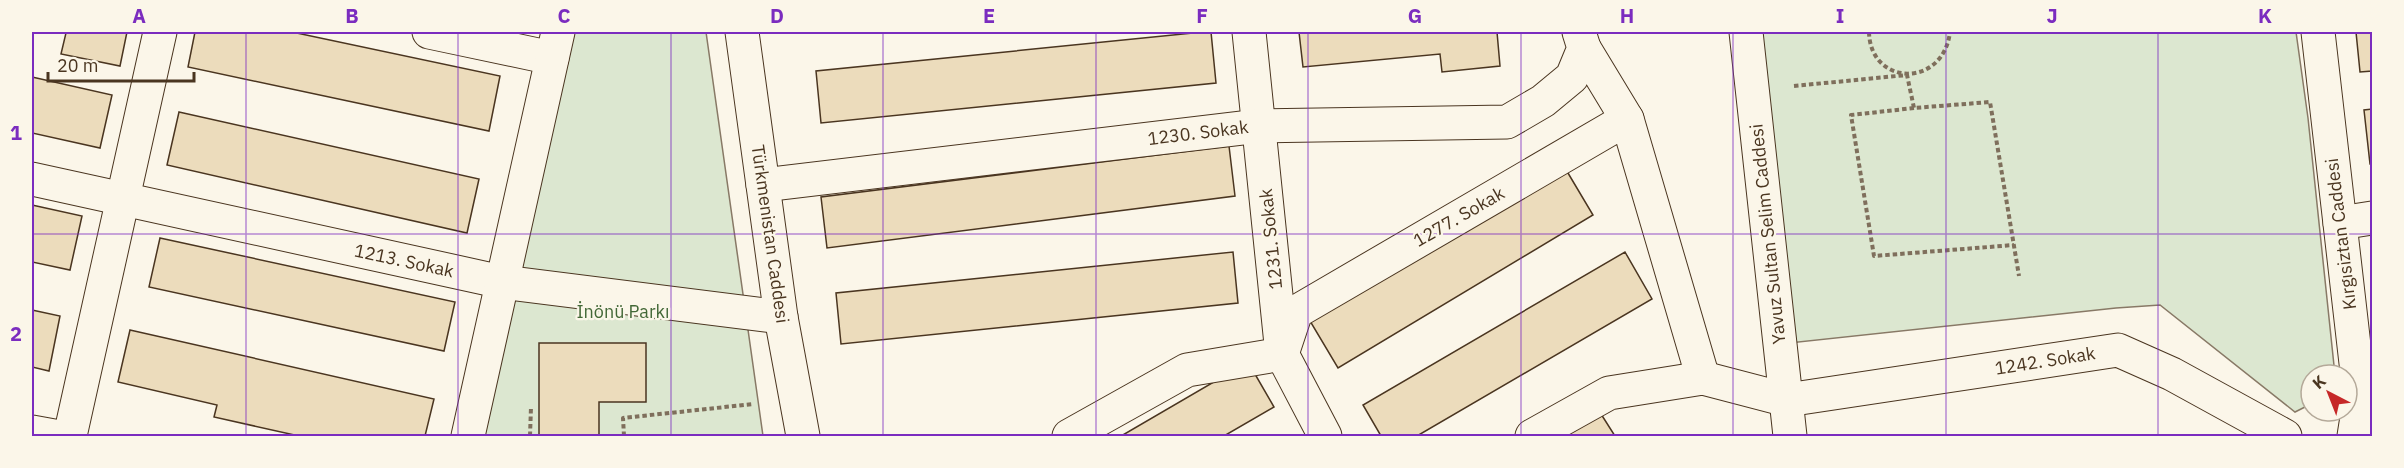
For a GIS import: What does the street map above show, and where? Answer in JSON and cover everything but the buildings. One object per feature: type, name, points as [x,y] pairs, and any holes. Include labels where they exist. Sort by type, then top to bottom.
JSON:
[{"type":"street","points":[[70,436],[160,32]]},
{"type":"street","points":[[429,32],[555,45],[468,436]]},
{"type":"street","name":"Türkmenistan Caddesi","points":[[742,32],[781,317],[803,436]]},
{"type":"street","name":"1231. Sokak","points":[[1250,32],[1282,354],[1325,436]]},
{"type":"street","name":"Yavuz Sultan Selim Caddesi","points":[[1746,32],[1790,436]]},
{"type":"street","name":"Kırgısiztan Caddesi","points":[[2318,32],[2360,398],[2354,436]]},
{"type":"street","points":[[1581,40],[1627,119],[1703,378]]},
{"type":"street","name":"1230. Sokak","points":[[763,185],[1259,126],[1507,122],[1543,101],[1572,77],[1581,40]]},
{"type":"street","name":"1277. Sokak","points":[[1282,354],[1296,312],[1627,119]]},
{"type":"street","name":"1213. Sokak","points":[[32,179],[502,282],[781,317]]},
{"type":"street","points":[[2340,223],[2373,218]]},
{"type":"street","name":"1242. Sokak","points":[[1786,400],[2118,350],[2172,374],[2285,436]]},
{"type":"street","points":[[1069,436],[1187,370],[1282,354]]},
{"type":"street","points":[[1532,436],[1609,393],[1703,378],[1786,400]]},
{"type":"street","points":[[32,432],[54,436]]},
{"type":"path","points":[[1869,32],[1873,53],[1893,72],[1907,75]]},
{"type":"path","points":[[1752,90],[1922,72],[1935,65],[1944,54],[1950,32]]},
{"type":"path","points":[[1907,75],[1914,108]]},
{"type":"path","points":[[2014,245],[1874,256],[1851,115],[1990,102],[2014,245],[2019,276]]},
{"type":"path","points":[[624,436],[623,418],[759,403]]},
{"type":"path","points":[[530,436],[531,407]]},
{"type":"green space","name":"İnönü Parkı","points":[[558,32],[706,32],[763,436],[468,436]]},
{"type":"green space","points":[[1746,32],[2296,32],[2308,118],[2334,363],[2299,363],[2299,410],[2295,412],[2160,305],[1780,344]]}]
